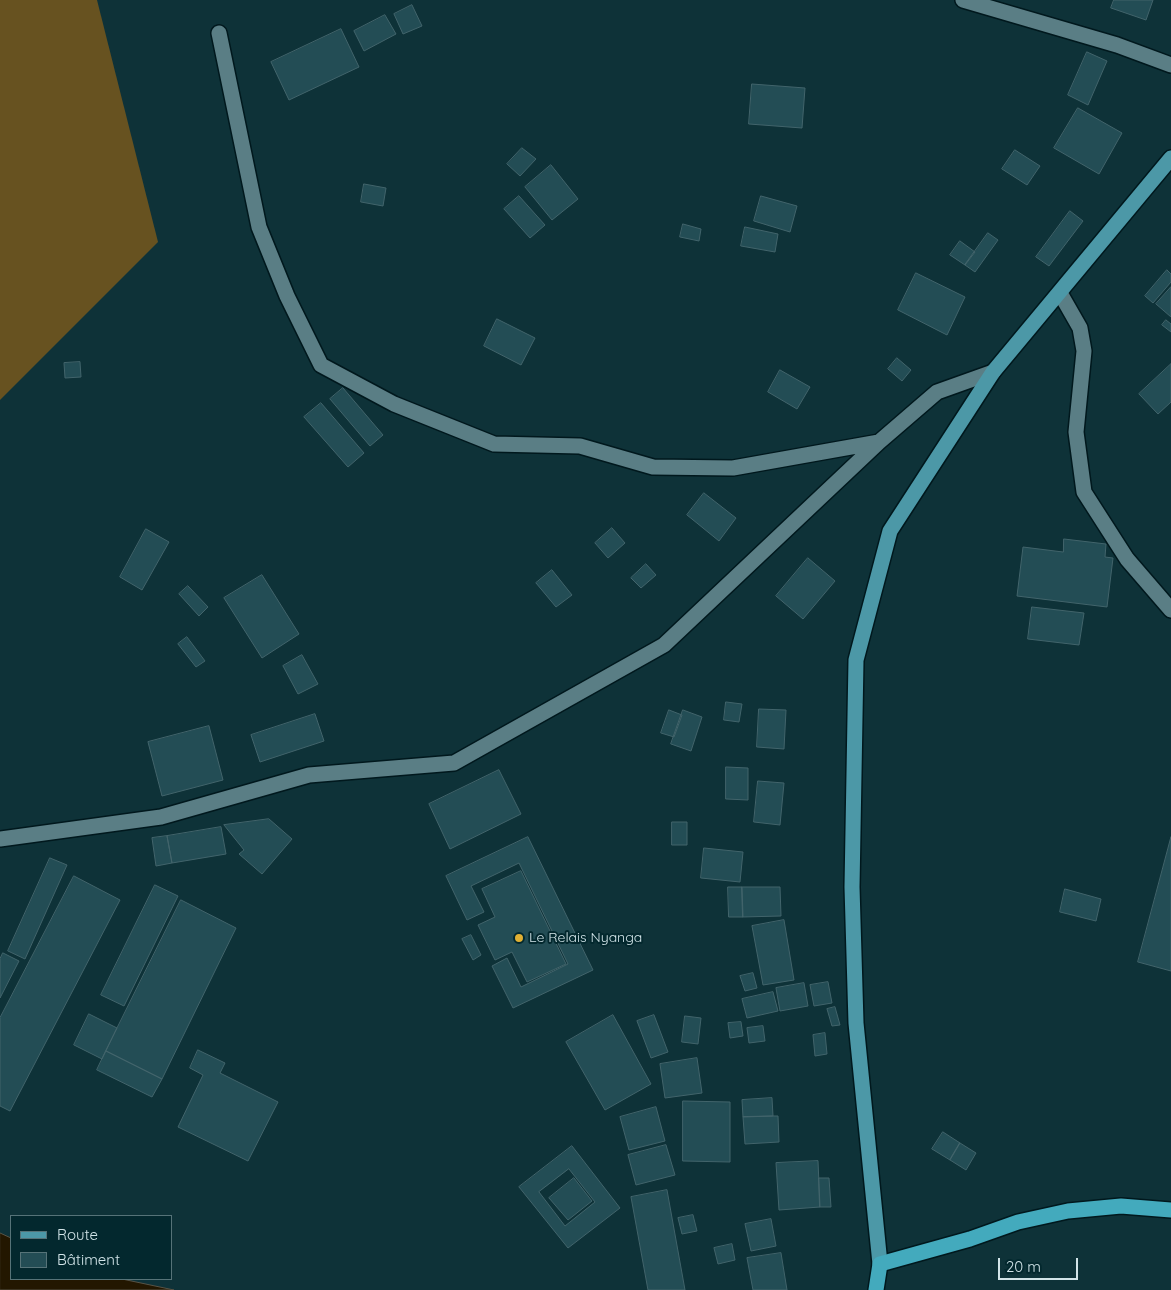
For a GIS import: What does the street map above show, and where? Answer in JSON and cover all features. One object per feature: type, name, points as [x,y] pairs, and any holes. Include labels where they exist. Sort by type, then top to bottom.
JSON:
[{"type":"highway","points":[[876,1290],[880,1264],[970,1239],[1018,1222],[1068,1211],[1121,1206],[1171,1210]]},
{"type":"main road","points":[[880,1264],[856,1023],[852,887],[856,660],[890,530],[993,372],[1171,158]]},
{"type":"street","points":[[963,0],[1116,45],[1171,65]]},
{"type":"street","points":[[218,33],[259,227],[287,296],[321,365],[394,404],[494,444],[580,446],[653,467],[733,468],[879,442]]},
{"type":"street","points":[[1060,293],[1080,328],[1084,351],[1076,432],[1084,492],[1127,559],[1171,610]]},
{"type":"street","points":[[0,839],[161,817],[309,774],[454,763],[664,645],[879,442],[937,392],[993,372]]},
{"type":"shaded area","points":[[0,0],[97,0],[158,242],[0,400]]},
{"type":"shaded area","points":[[0,1233],[10,1238],[10,1280],[127,1280],[174,1290],[0,1290]]},
{"type":"building","points":[[1114,0],[1153,0],[1146,20],[1111,8]]},
{"type":"building","points":[[412,5],[422,26],[403,34],[394,14]]},
{"type":"building","points":[[385,15],[396,34],[364,51],[354,31]]},
{"type":"building","points":[[341,29],[359,67],[289,100],[271,62]]},
{"type":"building","points":[[1087,52],[1107,61],[1088,105],[1068,95]]},
{"type":"building","points":[[752,84],[805,88],[802,128],[749,124]]},
{"type":"building","points":[[1078,108],[1122,133],[1099,174],[1054,148]]},
{"type":"building","points":[[522,148],[536,159],[520,176],[507,164]]},
{"type":"building","points":[[1015,150],[1040,166],[1027,185],[1002,169]]},
{"type":"building","points":[[551,165],[578,199],[552,220],[525,187]]},
{"type":"building","points":[[364,184],[386,188],[383,206],[361,202]]},
{"type":"building","points":[[519,196],[545,225],[530,238],[504,209]]},
{"type":"building","points":[[761,196],[797,206],[790,232],[754,221]]},
{"type":"building","points":[[1070,211],[1083,221],[1049,266],[1036,257]]},
{"type":"building","points":[[683,224],[701,229],[699,241],[680,237]]},
{"type":"building","points":[[745,227],[778,234],[775,252],[741,246]]},
{"type":"building","points":[[988,233],[998,240],[975,272],[965,265]]},
{"type":"building","points":[[960,241],[975,252],[965,265],[950,255]]},
{"type":"building","points":[[1167,270],[1171,274],[1171,282],[1153,303],[1145,296]]},
{"type":"building","points":[[916,273],[965,297],[947,335],[898,310]]},
{"type":"building","points":[[1171,287],[1171,317],[1156,304]]},
{"type":"building","points":[[497,319],[535,338],[521,365],[484,346]]},
{"type":"building","points":[[1166,320],[1171,324],[1171,332],[1162,325]]},
{"type":"building","points":[[897,358],[911,370],[902,381],[888,369]]},
{"type":"building","points":[[80,362],[81,377],[65,378],[64,363]]},
{"type":"building","points":[[1171,364],[1171,402],[1158,414],[1139,394]]},
{"type":"building","points":[[780,370],[810,387],[797,409],[768,392]]},
{"type":"building","points":[[343,388],[383,435],[370,446],[330,399]]},
{"type":"building","points":[[321,403],[364,453],[348,467],[304,417]]},
{"type":"building","points":[[704,493],[736,518],[719,541],[687,515]]},
{"type":"building","points":[[612,528],[625,543],[608,558],[595,543]]},
{"type":"building","points":[[146,529],[169,542],[142,590],[120,577]]},
{"type":"building","points":[[1064,539],[1106,544],[1105,557],[1113,558],[1107,607],[1017,596],[1023,547],[1063,552]]},
{"type":"building","points":[[808,558],[835,581],[803,619],[776,596]]},
{"type":"building","points":[[646,564],[656,575],[641,588],[631,578]]},
{"type":"building","points":[[552,570],[572,595],[556,607],[536,583]]},
{"type":"building","points":[[262,575],[299,634],[262,658],[224,598]]},
{"type":"building","points":[[188,586],[208,607],[199,616],[179,594]]},
{"type":"building","points":[[1032,607],[1084,613],[1079,645],[1028,639]]},
{"type":"building","points":[[187,637],[205,661],[196,667],[178,644]]},
{"type":"building","points":[[302,655],[318,684],[298,694],[283,666]]},
{"type":"building","points":[[726,702],[742,704],[739,722],[724,720]]},
{"type":"building","points":[[759,709],[786,710],[784,749],[757,747]]},
{"type":"building","points":[[669,710],[682,715],[674,737],[661,733]]},
{"type":"building","points":[[683,710],[702,717],[691,751],[671,744]]},
{"type":"building","points":[[315,714],[324,741],[260,762],[251,735]]},
{"type":"building","points":[[209,726],[223,780],[162,796],[148,742]]},
{"type":"building","points":[[726,767],[748,768],[748,800],[726,799]]},
{"type":"building","points":[[499,770],[521,814],[450,849],[429,804]]},
{"type":"building","points":[[758,781],[784,783],[780,825],[754,822]]},
{"type":"building","points":[[269,819],[292,839],[262,874],[239,854],[244,850],[224,825]]},
{"type":"building","points":[[672,822],[687,822],[687,845],[672,845]]},
{"type":"building","points":[[221,827],[226,854],[172,863],[167,836]]},
{"type":"building","points":[[167,836],[172,863],[156,866],[152,838]]},
{"type":"building","points":[[528,837],[593,970],[513,1008],[492,966],[507,958],[521,987],[568,964],[519,863],[471,886],[484,912],[467,920],[446,876]]},
{"type":"building","points":[[1171,837],[1171,971],[1138,962]]},
{"type":"building","points":[[704,848],[743,852],[740,882],[701,878]]},
{"type":"building","points":[[50,858],[67,865],[25,959],[8,951]]},
{"type":"building","name":"Le Relais Nyanga","points":[[521,871],[566,964],[527,982],[512,952],[495,960],[478,925],[495,917],[482,889]]},
{"type":"building","points":[[74,876],[120,900],[10,1111],[0,1106],[0,1018]]},
{"type":"building","points":[[155,885],[178,896],[124,1006],[101,995]]},
{"type":"building","points":[[728,887],[742,887],[743,917],[729,917]]},
{"type":"building","points":[[742,887],[780,887],[781,916],[743,917]]},
{"type":"building","points":[[1065,889],[1101,899],[1096,921],[1060,912]]},
{"type":"building","points":[[181,900],[236,928],[162,1079],[106,1051]]},
{"type":"building","points":[[784,920],[794,980],[763,985],[752,926]]},
{"type":"building","points":[[471,935],[481,955],[473,960],[462,939]]},
{"type":"building","points":[[3,953],[19,961],[0,998],[0,959]]},
{"type":"building","points":[[753,973],[757,988],[745,991],[740,976]]},
{"type":"building","points":[[828,982],[832,1003],[814,1006],[810,985]]},
{"type":"building","points":[[804,983],[808,1006],[780,1011],[776,988]]},
{"type":"building","points":[[773,992],[778,1011],[747,1018],[742,999]]},
{"type":"building","points":[[835,1007],[840,1025],[832,1026],[827,1009]]},
{"type":"building","points":[[89,1014],[117,1028],[102,1059],[74,1045]]},
{"type":"building","points":[[613,1015],[651,1084],[605,1110],[566,1042]]},
{"type":"building","points":[[654,1015],[668,1052],[651,1058],[637,1021]]},
{"type":"building","points":[[685,1016],[701,1018],[698,1044],[682,1042]]},
{"type":"building","points":[[741,1022],[743,1036],[730,1038],[728,1023]]},
{"type":"building","points":[[763,1026],[765,1041],[749,1043],[747,1028]]},
{"type":"building","points":[[825,1033],[827,1054],[815,1056],[813,1035]]},
{"type":"building","points":[[198,1050],[225,1063],[220,1073],[278,1102],[248,1161],[178,1127],[203,1075],[190,1068]]},
{"type":"building","points":[[106,1051],[162,1079],[152,1097],[97,1070]]},
{"type":"building","points":[[697,1058],[702,1093],[665,1098],[660,1064]]},
{"type":"building","points":[[772,1098],[773,1116],[743,1117],[742,1100]]},
{"type":"building","points":[[683,1101],[730,1102],[730,1162],[683,1161]]},
{"type":"building","points":[[656,1107],[665,1141],[629,1150],[620,1117]]},
{"type":"building","points":[[778,1116],[779,1142],[745,1144],[743,1117]]},
{"type":"building","points":[[943,1132],[960,1143],[950,1160],[932,1149]]},
{"type":"building","points":[[960,1143],[976,1153],[966,1170],[950,1160]]},
{"type":"building","points":[[666,1145],[675,1175],[636,1185],[628,1155]]},
{"type":"building","points":[[572,1146],[620,1208],[568,1248],[519,1187]],"holes":[[[569,1169],[595,1202],[565,1226],[539,1192]]]},
{"type":"building","points":[[818,1161],[820,1207],[779,1210],[776,1163]]},
{"type":"building","points":[[574,1178],[592,1201],[568,1220],[549,1198]]},
{"type":"building","points":[[819,1178],[829,1178],[831,1207],[820,1207]]},
{"type":"building","points":[[667,1190],[685,1290],[648,1290],[631,1197]]},
{"type":"building","points":[[693,1215],[697,1231],[682,1234],[678,1218]]},
{"type":"building","points":[[771,1219],[776,1246],[751,1251],[745,1224]]},
{"type":"building","points":[[732,1244],[735,1260],[718,1264],[714,1248]]},
{"type":"building","points":[[781,1253],[787,1290],[753,1290],[747,1258]]},
{"type":"place","name":"Le Relais Nyanga","points":[[519,938]]}]
